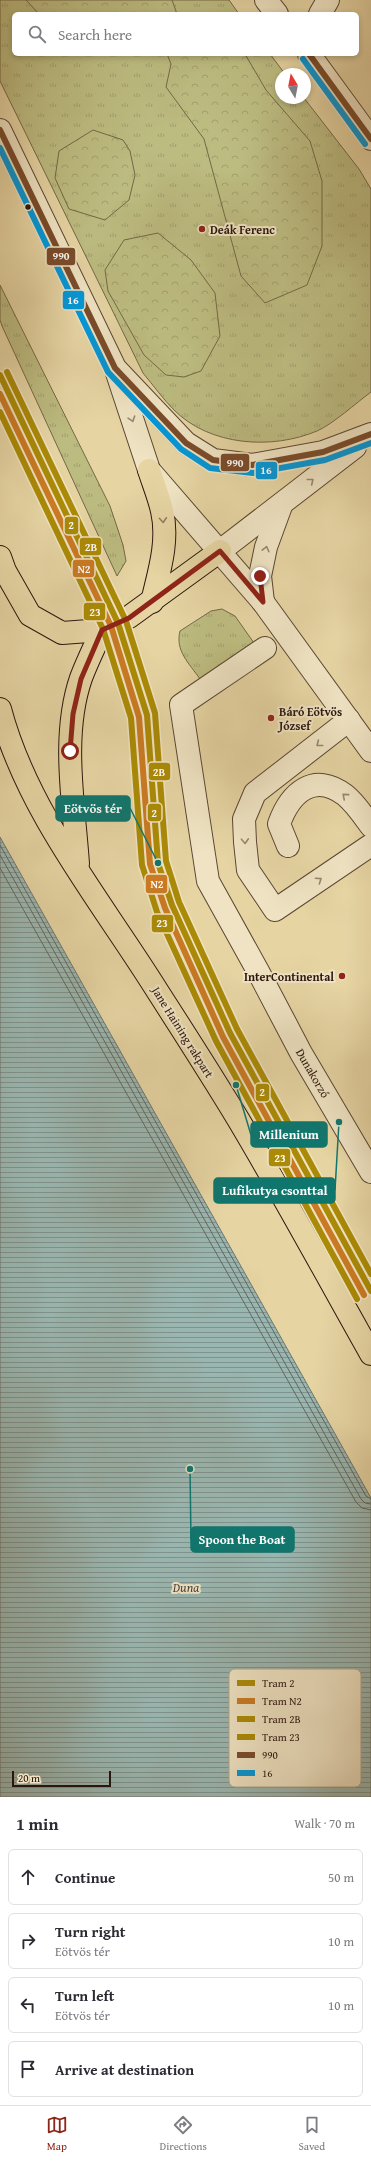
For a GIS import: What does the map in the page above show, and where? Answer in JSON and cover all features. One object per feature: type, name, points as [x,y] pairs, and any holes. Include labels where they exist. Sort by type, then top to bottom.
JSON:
[{"type":"main road","points":[[149,470],[162,511],[164,538],[163,551],[152,602]]},
{"type":"main road","points":[[0,557],[5,571],[30,615],[62,633],[102,630],[129,618],[220,551]]},
{"type":"main road","points":[[78,870],[70,751],[73,714],[81,679],[102,630]]},
{"type":"main road","name":"Jane Haining rakpart","points":[[0,709],[8,740],[26,782],[78,870],[152,982],[238,1120],[371,1354]]},
{"type":"street","points":[[266,0],[275,12]]},
{"type":"street","points":[[310,56],[371,139]]},
{"type":"street","points":[[0,130],[115,368],[149,470],[263,602],[371,751]]},
{"type":"street","points":[[115,368],[186,443],[213,460],[252,465],[323,452],[371,436]]},
{"type":"street","points":[[220,551],[281,506],[348,452],[371,436]]},
{"type":"street","points":[[263,602],[260,576],[266,547],[281,506]]},
{"type":"street","name":"Dunakorzó","points":[[265,648],[181,705],[208,881],[301,1053],[371,1172]]},
{"type":"street","points":[[349,720],[255,794],[244,820],[248,870],[275,910],[371,845]]},
{"type":"street","points":[[288,846],[279,824],[285,807],[298,792],[313,785],[331,786],[346,796],[371,826]]},
{"type":"green space","points":[[0,0],[229,0],[238,12],[12,12],[12,56],[272,56],[280,68],[275,68],[275,104],[309,104],[359,169],[371,189],[371,392],[317,431],[281,441],[242,441],[205,431],[189,422],[170,406],[143,373],[0,81]]},
{"type":"green space","points":[[26,0],[172,0],[176,12],[37,12]]},
{"type":"green space","points":[[168,56],[246,56],[266,90],[275,100],[275,104],[278,104],[310,141],[322,181],[322,246],[307,285],[265,303],[241,276],[204,139],[166,87],[171,64]]},
{"type":"green space","points":[[93,130],[123,140],[130,151],[135,175],[129,200],[105,220],[69,209],[55,178],[59,151]]},
{"type":"green space","points":[[158,233],[191,260],[215,293],[220,336],[201,371],[184,377],[166,375],[144,355],[108,291],[105,270],[124,240]]},
{"type":"green space","points":[[0,285],[110,506],[123,545],[126,561],[117,576],[2,326],[0,320]]},
{"type":"green space","points":[[222,609],[235,616],[254,643],[200,679],[181,651],[179,645],[180,631],[211,611]]},
{"type":"water","name":"Duna","points":[[0,837],[371,1498],[371,1797],[0,1797]]},
{"type":"tram line","name":"2B","points":[[7,372],[126,621],[155,713],[166,861],[179,902],[237,1029],[371,1274]]},
{"type":"tram line","name":"2","points":[[0,375],[118,623],[147,715],[158,863],[172,905],[230,1033],[371,1291]]},
{"type":"tram line","name":"N2","points":[[0,394],[111,626],[139,717],[150,864],[165,908],[223,1037],[364,1295]]},
{"type":"tram line","name":"23","points":[[0,412],[103,629],[131,718],[142,865],[157,912],[216,1041],[357,1299]]},
{"type":"transit line","name":"990","points":[[310,56],[371,139]]},
{"type":"transit line","name":"16","points":[[303,59],[365,144]]},
{"type":"transit line","name":"990","points":[[0,130],[115,368],[186,443],[213,460],[252,465],[323,452],[371,434]]},
{"type":"transit line","name":"16","points":[[0,148],[108,372],[181,449],[210,468],[253,473],[325,460],[371,443]]},
{"type":"place","name":"Deák Ferenc","points":[[202,229]]},
{"type":"place","name":"Báró Eötvös József","points":[[271,718]]},
{"type":"place","name":"Eötvös tér","points":[[158,863]]},
{"type":"place","name":"InterContinental","points":[[342,976]]},
{"type":"place","name":"Millenium","points":[[236,1085]]},
{"type":"place","name":"Lufikutya csonttal","points":[[339,1122]]},
{"type":"place","name":"Spoon the Boat","points":[[190,1469]]},
{"type":"route","points":[[70,751],[73,714],[81,679],[102,630],[129,618],[220,551],[263,602],[260,576]]}]
